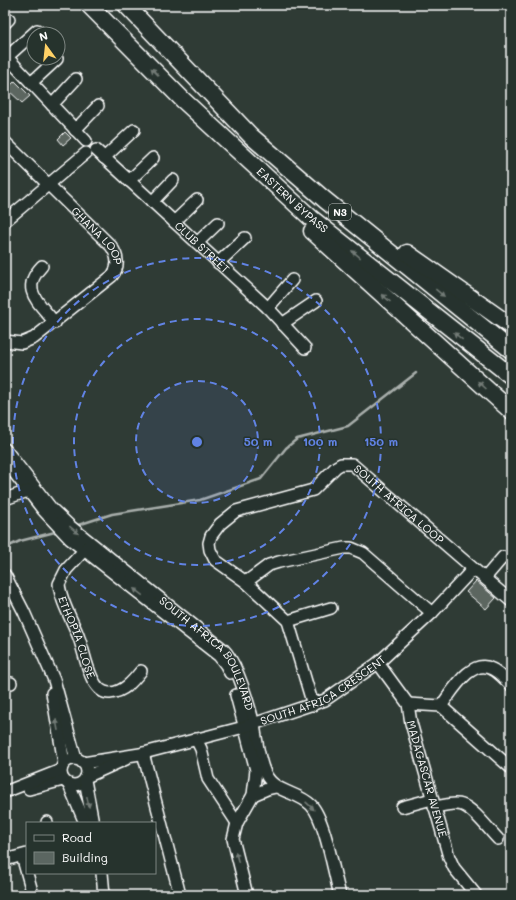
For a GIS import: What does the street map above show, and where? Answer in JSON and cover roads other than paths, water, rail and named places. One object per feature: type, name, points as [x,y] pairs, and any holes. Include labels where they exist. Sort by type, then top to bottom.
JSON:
[{"type":"highway","name":"EASTERN BYPASS","points":[[89,5],[183,100],[311,218],[511,376]]},
{"type":"highway","name":"EASTERN BYPASS","points":[[126,5],[251,136],[325,200],[511,350]]},
{"type":"highway","points":[[182,62],[366,222],[414,259],[511,326]]},
{"type":"highway","points":[[183,100],[210,136],[253,178],[511,411]]},
{"type":"street","points":[[26,39],[6,56],[86,141],[83,148],[95,154]]},
{"type":"street","points":[[31,83],[49,66]]},
{"type":"street","points":[[52,105],[76,80]]},
{"type":"street","points":[[75,130],[98,106]]},
{"type":"street","points":[[5,221],[48,186],[134,130]]},
{"type":"street","name":"GHANA LOOP","points":[[5,142],[48,186],[111,246],[117,256],[118,262],[117,268],[112,276],[55,323],[29,341],[16,343],[5,341]]},
{"type":"street","name":"CLUB STREET","points":[[95,154],[129,181],[268,308],[305,348]]},
{"type":"street","points":[[129,181],[153,158]]},
{"type":"street","points":[[152,202],[173,180]]},
{"type":"street","points":[[174,222],[197,200]]},
{"type":"street","points":[[197,243],[218,223]]},
{"type":"street","points":[[218,263],[245,238]]},
{"type":"street","points":[[42,266],[33,276],[30,286],[35,297],[55,323]]},
{"type":"street","points":[[268,308],[292,280]]},
{"type":"street","points":[[282,324],[316,301]]},
{"type":"street","name":"SOUTH AFRICA BOULEVARD","points":[[5,449],[60,518],[88,545],[223,660],[230,674],[249,726],[262,767],[270,781],[276,787],[311,804],[318,816],[340,895]]},
{"type":"street","name":"SOUTH AFRICA BOULEVARD","points":[[5,461],[49,517],[74,542],[88,545]]},
{"type":"street","name":"SOUTH AFRICA LOOP","points":[[288,621],[246,582],[212,555],[209,543],[220,524],[236,511],[313,490],[336,468],[346,464],[357,468],[511,602]]},
{"type":"street","points":[[5,498],[28,491]]},
{"type":"street","name":"ETHOPIA CLOSE","points":[[88,545],[63,574],[59,584],[62,598],[79,638],[93,681],[102,692],[112,693],[128,686],[141,671]]},
{"type":"street","points":[[246,582],[269,565],[337,548],[351,548],[363,553],[432,613]]},
{"type":"street","points":[[485,578],[503,557]]},
{"type":"street","name":"SOUTH AFRICA CRESCENT","points":[[142,753],[86,778],[78,785],[64,775],[80,761],[142,753],[249,726],[313,705],[332,697],[378,664],[432,613],[473,569]]},
{"type":"street","points":[[5,575],[47,661],[80,761],[87,769],[86,778],[93,822]]},
{"type":"street","points":[[313,705],[288,621],[331,608]]},
{"type":"street","points":[[47,661],[64,775],[85,822]]},
{"type":"street","name":"MADAGASCAR AVENUE","points":[[378,664],[408,704],[411,723],[451,863],[476,895]]},
{"type":"street","points":[[441,706],[469,672],[478,667],[488,667],[494,669],[511,685]]},
{"type":"street","points":[[408,704],[441,706],[511,768]]},
{"type":"street","name":"SOUTH AFRICA BOULEVARD","points":[[247,895],[233,839],[237,824],[253,795],[256,770],[249,726]]},
{"type":"street","points":[[196,739],[201,749],[208,779],[237,824]]},
{"type":"street","points":[[142,753],[180,895]]},
{"type":"street","points":[[5,793],[64,775]]},
{"type":"street","points":[[253,795],[267,788],[276,787]]},
{"type":"street","points":[[402,807],[433,803],[462,805],[469,808],[498,839]]},
{"type":"street","points":[[5,860],[24,855]]},
{"type":"street","points":[[28,874],[33,895]]},
{"type":"street","points":[[102,874],[104,895]]},
{"type":"waterway","points":[[75,526],[112,514],[200,500],[261,479],[286,448],[297,439],[348,426],[416,373]]},
{"type":"waterway","points":[[5,548],[20,541],[59,531]]}]
